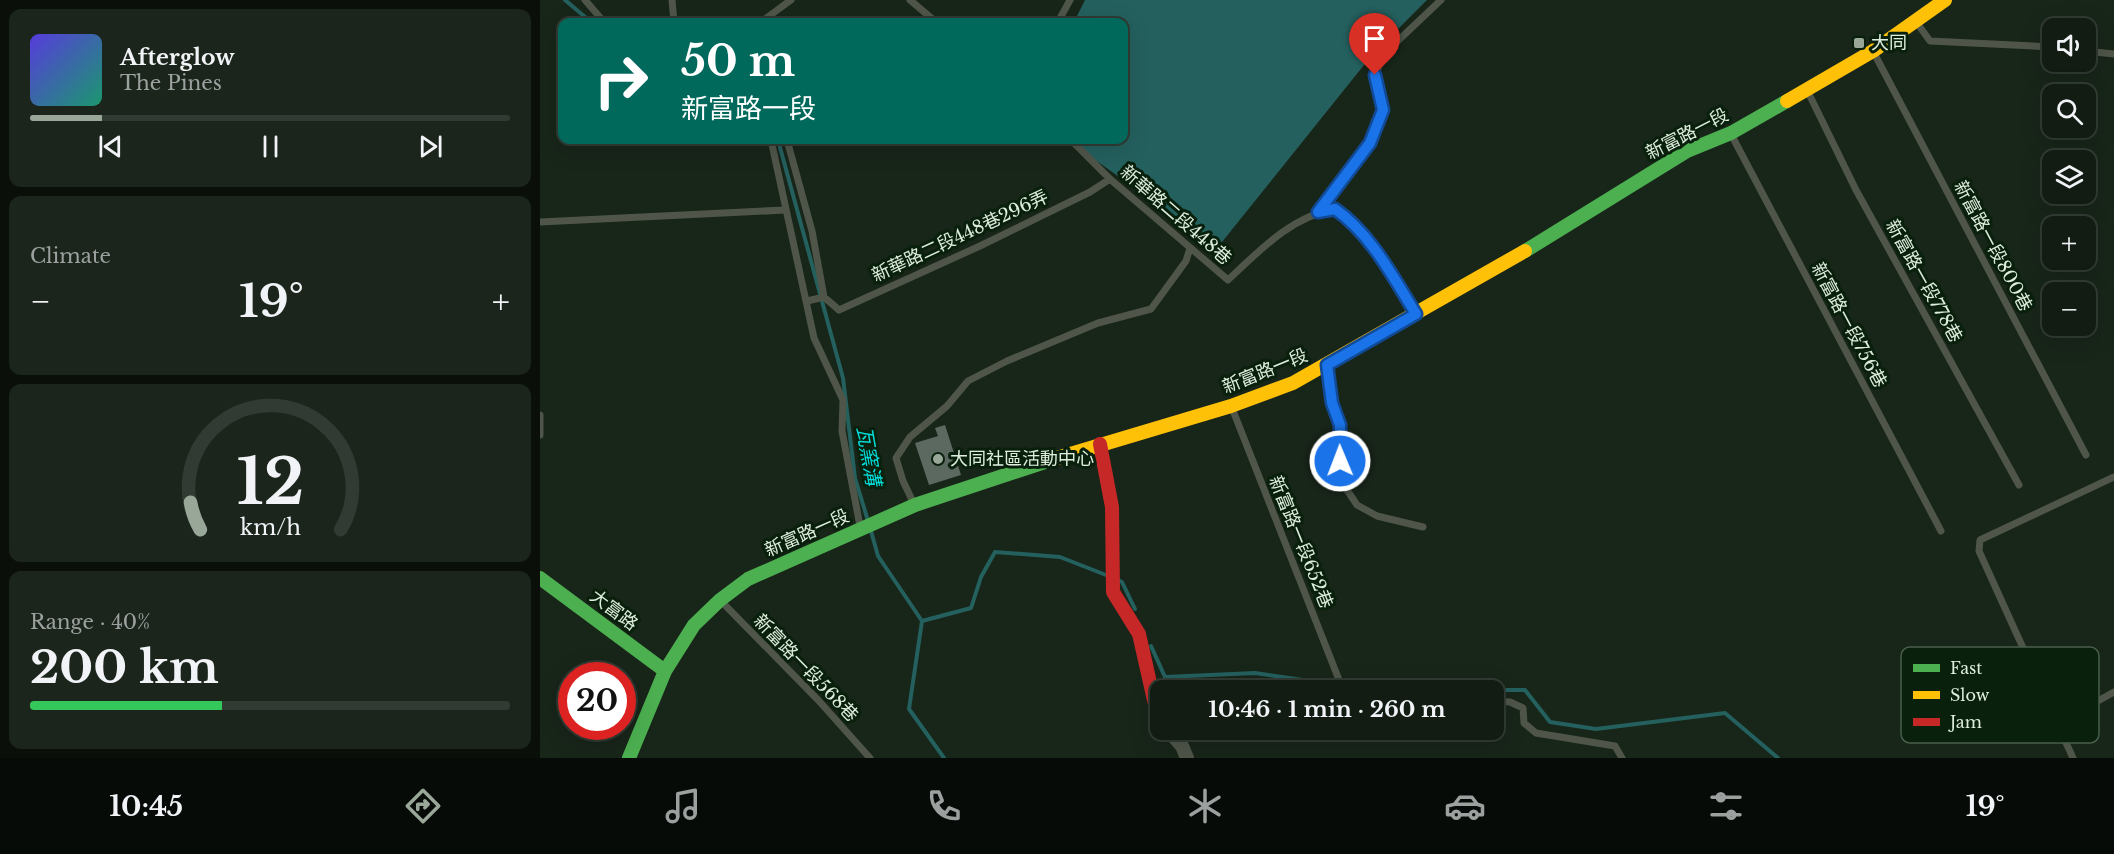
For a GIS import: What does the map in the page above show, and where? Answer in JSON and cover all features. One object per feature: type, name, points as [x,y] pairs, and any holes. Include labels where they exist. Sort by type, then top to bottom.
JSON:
[{"type":"street","name":"新富路一段","points":[[629,758],[665,671],[694,625],[720,600],[748,579],[915,505],[1100,444],[1231,406],[1293,383],[1487,274],[1687,151],[1731,134],[1807,90],[1873,51],[1945,0]]},
{"type":"street","points":[[1100,444],[1112,507],[1113,592],[1139,634],[1150,683]]},
{"type":"street","name":"大富路","points":[[540,578],[665,671]]},
{"type":"street","points":[[1177,740],[1187,758]]},
{"type":"lane","points":[[585,0],[601,18]]},
{"type":"lane","points":[[672,0],[674,18]]},
{"type":"lane","points":[[766,18],[791,0]]},
{"type":"lane","points":[[910,0],[931,18]]},
{"type":"lane","points":[[1060,18],[1070,0]]},
{"type":"lane","points":[[1318,212],[1370,143],[1383,110],[1375,75],[1379,63],[1385,53],[1441,0]]},
{"type":"lane","points":[[1916,21],[1930,41],[2042,47]]},
{"type":"lane","name":"新富路一段800巷","points":[[1873,51],[2086,455]]},
{"type":"lane","points":[[2096,52],[2114,54]]},
{"type":"lane","name":"新富路一段778巷","points":[[1807,90],[1856,190],[2019,485]]},
{"type":"lane","name":"新富路一段756巷","points":[[1731,134],[1941,531]]},
{"type":"lane","points":[[772,144],[784,210],[814,338],[843,400],[842,430],[860,528]]},
{"type":"lane","points":[[788,144],[812,231],[824,297],[807,301]]},
{"type":"lane","name":"新華路二段448巷","points":[[1075,144],[1110,179],[1228,280],[1297,221],[1318,212]]},
{"type":"lane","name":"新華路二段448巷296弄","points":[[824,297],[839,310],[980,246],[1090,192],[1110,179]]},
{"type":"lane","points":[[1318,212],[1335,209],[1352,221],[1384,263],[1416,314]]},
{"type":"lane","points":[[540,222],[784,210]]},
{"type":"lane","points":[[915,505],[903,481],[896,458],[910,437],[947,406],[968,381],[1017,356],[1098,322],[1151,309],[1186,261],[1190,248]]},
{"type":"lane","points":[[1327,365],[1332,403],[1340,425],[1340,461],[1347,490],[1357,506],[1377,516],[1423,527]]},
{"type":"lane","name":"新富路一段652巷","points":[[1231,406],[1340,680]]},
{"type":"lane","points":[[540,415],[540,435]]},
{"type":"lane","points":[[2023,647],[1979,550],[1980,540],[2114,477]]},
{"type":"lane","name":"新富路一段568巷","points":[[720,600],[819,701],[870,758]]},
{"type":"lane","points":[[2099,700],[2114,692]]},
{"type":"lane","points":[[1504,702],[1518,704],[1523,708],[1524,723],[1536,733],[1615,746],[1622,758]]},
{"type":"lane","points":[[2067,743],[2073,758]]},
{"type":"water","points":[[1085,0],[1427,0],[1372,55],[1218,247],[1073,144],[1128,144],[1128,18],[1076,18]]},
{"type":"building","name":"大同社區活動中心","points":[[945,425],[961,475],[929,485],[915,443],[938,436],[935,428]]},
{"type":"waterway","name":"瓦窯溝","points":[[565,0],[586,18]]},
{"type":"waterway","name":"瓦窯溝","points":[[779,144],[843,378],[855,478],[868,521]]},
{"type":"waterway","name":"瓦窯溝","points":[[871,531],[878,556],[922,621],[909,709],[944,758]]},
{"type":"waterway","points":[[922,621],[971,608],[981,577],[995,552],[1060,557],[1106,575]]},
{"type":"waterway","points":[[1118,580],[1122,582],[1135,609]]},
{"type":"waterway","points":[[1151,646],[1165,677],[1255,673],[1303,680]]},
{"type":"waterway","points":[[1504,690],[1525,690],[1550,722],[1596,729],[1725,713],[1778,758]]},
{"type":"traffic: fast","points":[[1525,251],[1687,151],[1731,133],[1787,101]]},
{"type":"traffic: fast","points":[[629,758],[665,671],[694,625],[720,600],[748,579],[915,505],[1057,458]]},
{"type":"traffic: fast","points":[[540,578],[665,671]]},
{"type":"traffic: slow","points":[[1787,101],[1873,51],[1945,0]]},
{"type":"traffic: slow","points":[[1057,458],[1231,406],[1293,383],[1525,251]]},
{"type":"traffic: jam","points":[[1100,444],[1112,507],[1113,592],[1139,634],[1150,683]]},
{"type":"place","name":"大同","points":[[1859,43]]},
{"type":"place","name":"大同社區活動中心","points":[[938,459]]},
{"type":"route","points":[[1340,461],[1340,425],[1332,403],[1327,365],[1416,314],[1384,263],[1352,221],[1335,209],[1318,212],[1370,143],[1383,110],[1375,75]]}]
